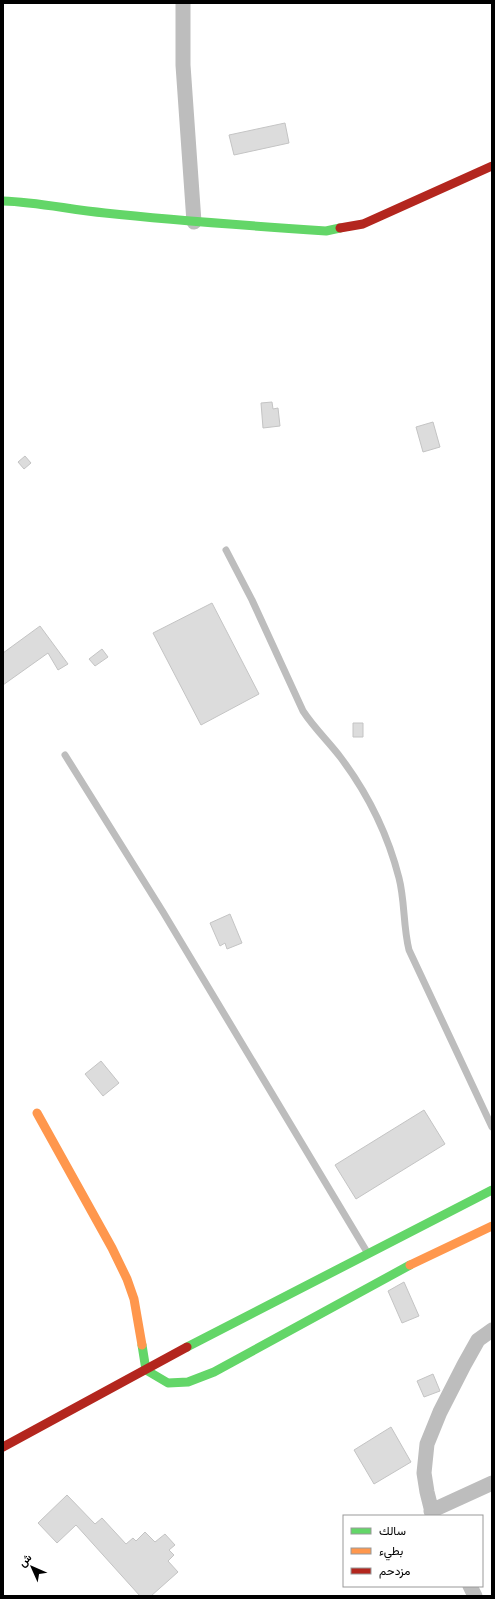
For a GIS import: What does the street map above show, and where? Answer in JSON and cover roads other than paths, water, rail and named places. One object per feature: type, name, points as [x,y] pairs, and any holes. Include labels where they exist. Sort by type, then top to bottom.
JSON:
[{"type":"street","points":[[183,3],[183,65],[194,222]]},
{"type":"street","points":[[3,201],[28,202],[104,213],[194,222],[326,231],[363,224],[492,166]]},
{"type":"street","points":[[37,1113],[112,1248],[127,1279],[134,1299],[146,1370],[168,1383],[188,1382],[214,1372],[425,1257],[492,1226]]},
{"type":"street","points":[[3,1447],[241,1318],[492,1190]]},
{"type":"street","points":[[492,1330],[478,1340],[440,1412],[427,1444],[424,1473],[432,1514],[492,1483]]},
{"type":"street","points":[[3,1443],[19,1438]]},
{"type":"street","points":[[3,1458],[19,1438]]},
{"type":"street","points":[[470,1587],[475,1596]]},
{"type":"lane","points":[[226,550],[252,600],[303,711],[314,728],[340,757],[368,797],[392,855],[399,879],[405,921],[405,933],[409,950],[492,1127]]},
{"type":"lane","points":[[65,755],[163,912],[368,1254]]}]
